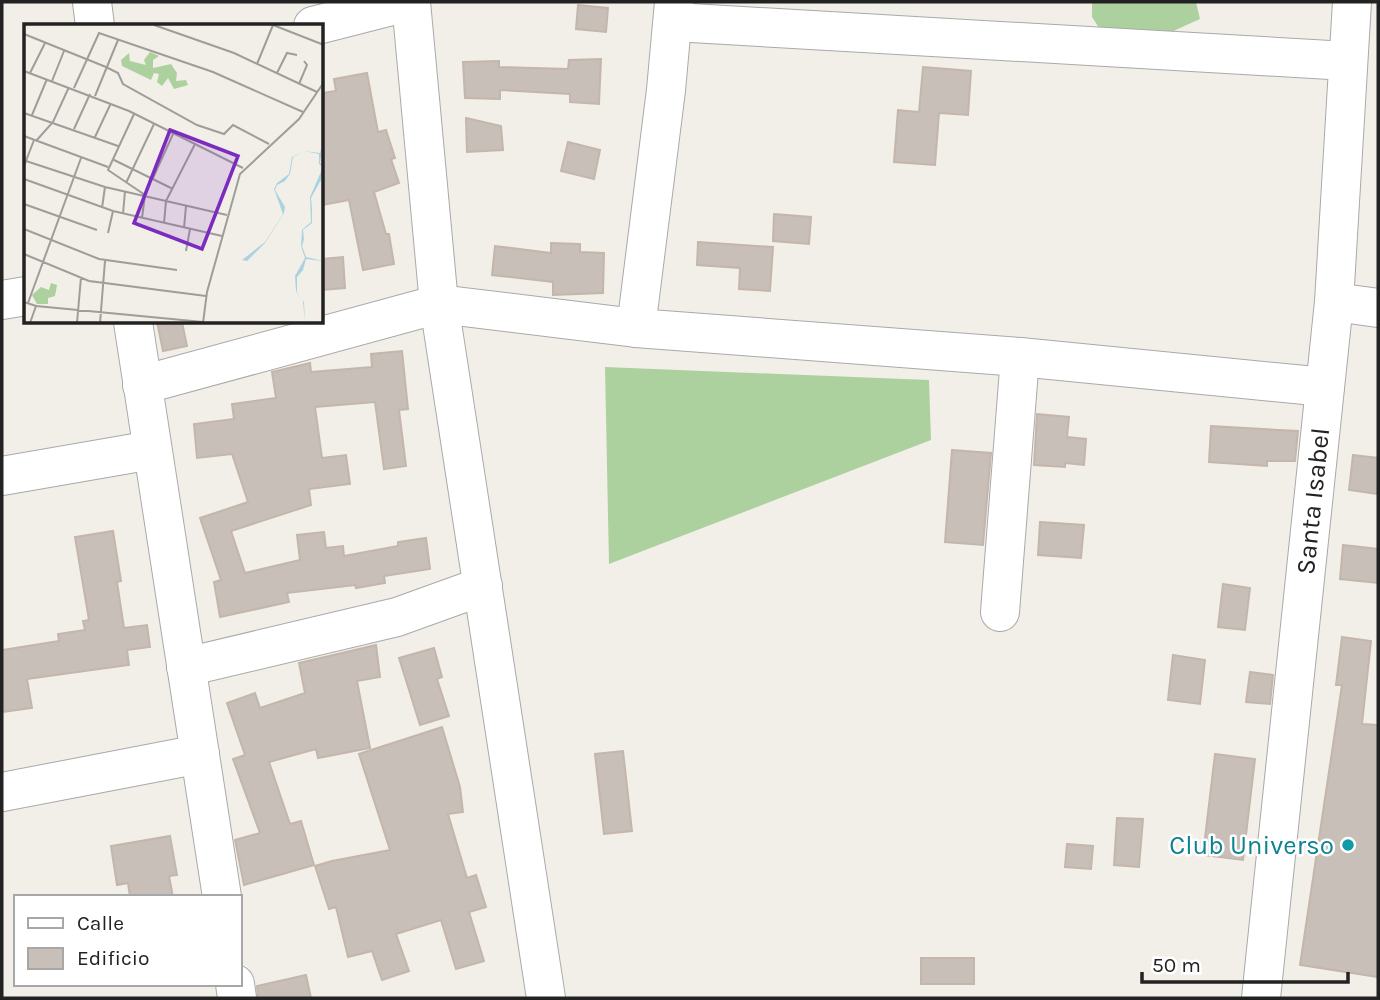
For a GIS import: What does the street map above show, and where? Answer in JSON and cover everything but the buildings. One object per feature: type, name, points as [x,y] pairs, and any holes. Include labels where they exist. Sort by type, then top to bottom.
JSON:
[{"type":"street","points":[[92,2],[95,24]]},
{"type":"street","points":[[321,24],[409,2],[439,304],[546,998]]},
{"type":"street","name":"Santa Isabel","points":[[1261,998],[1334,302],[1352,2]]},
{"type":"street","points":[[636,328],[674,12],[1347,61]]},
{"type":"street","points":[[2,300],[24,296]]},
{"type":"street","points":[[1334,302],[1378,308]]},
{"type":"street","points":[[142,384],[439,304],[636,328],[1020,357],[1325,387]]},
{"type":"street","points":[[134,324],[222,895]]},
{"type":"street","points":[[1000,612],[1020,357]]},
{"type":"street","points":[[2,476],[152,450]]},
{"type":"street","points":[[186,667],[397,617],[482,586]]},
{"type":"street","points":[[2,792],[200,754]]},
{"type":"green space","points":[[1092,2],[1196,2],[1200,19],[1149,42],[1103,34],[1092,17]]},
{"type":"green space","points":[[605,367],[929,380],[931,440],[609,564]]},
{"type":"place","name":"Club Universo","points":[[1348,845]]}]
